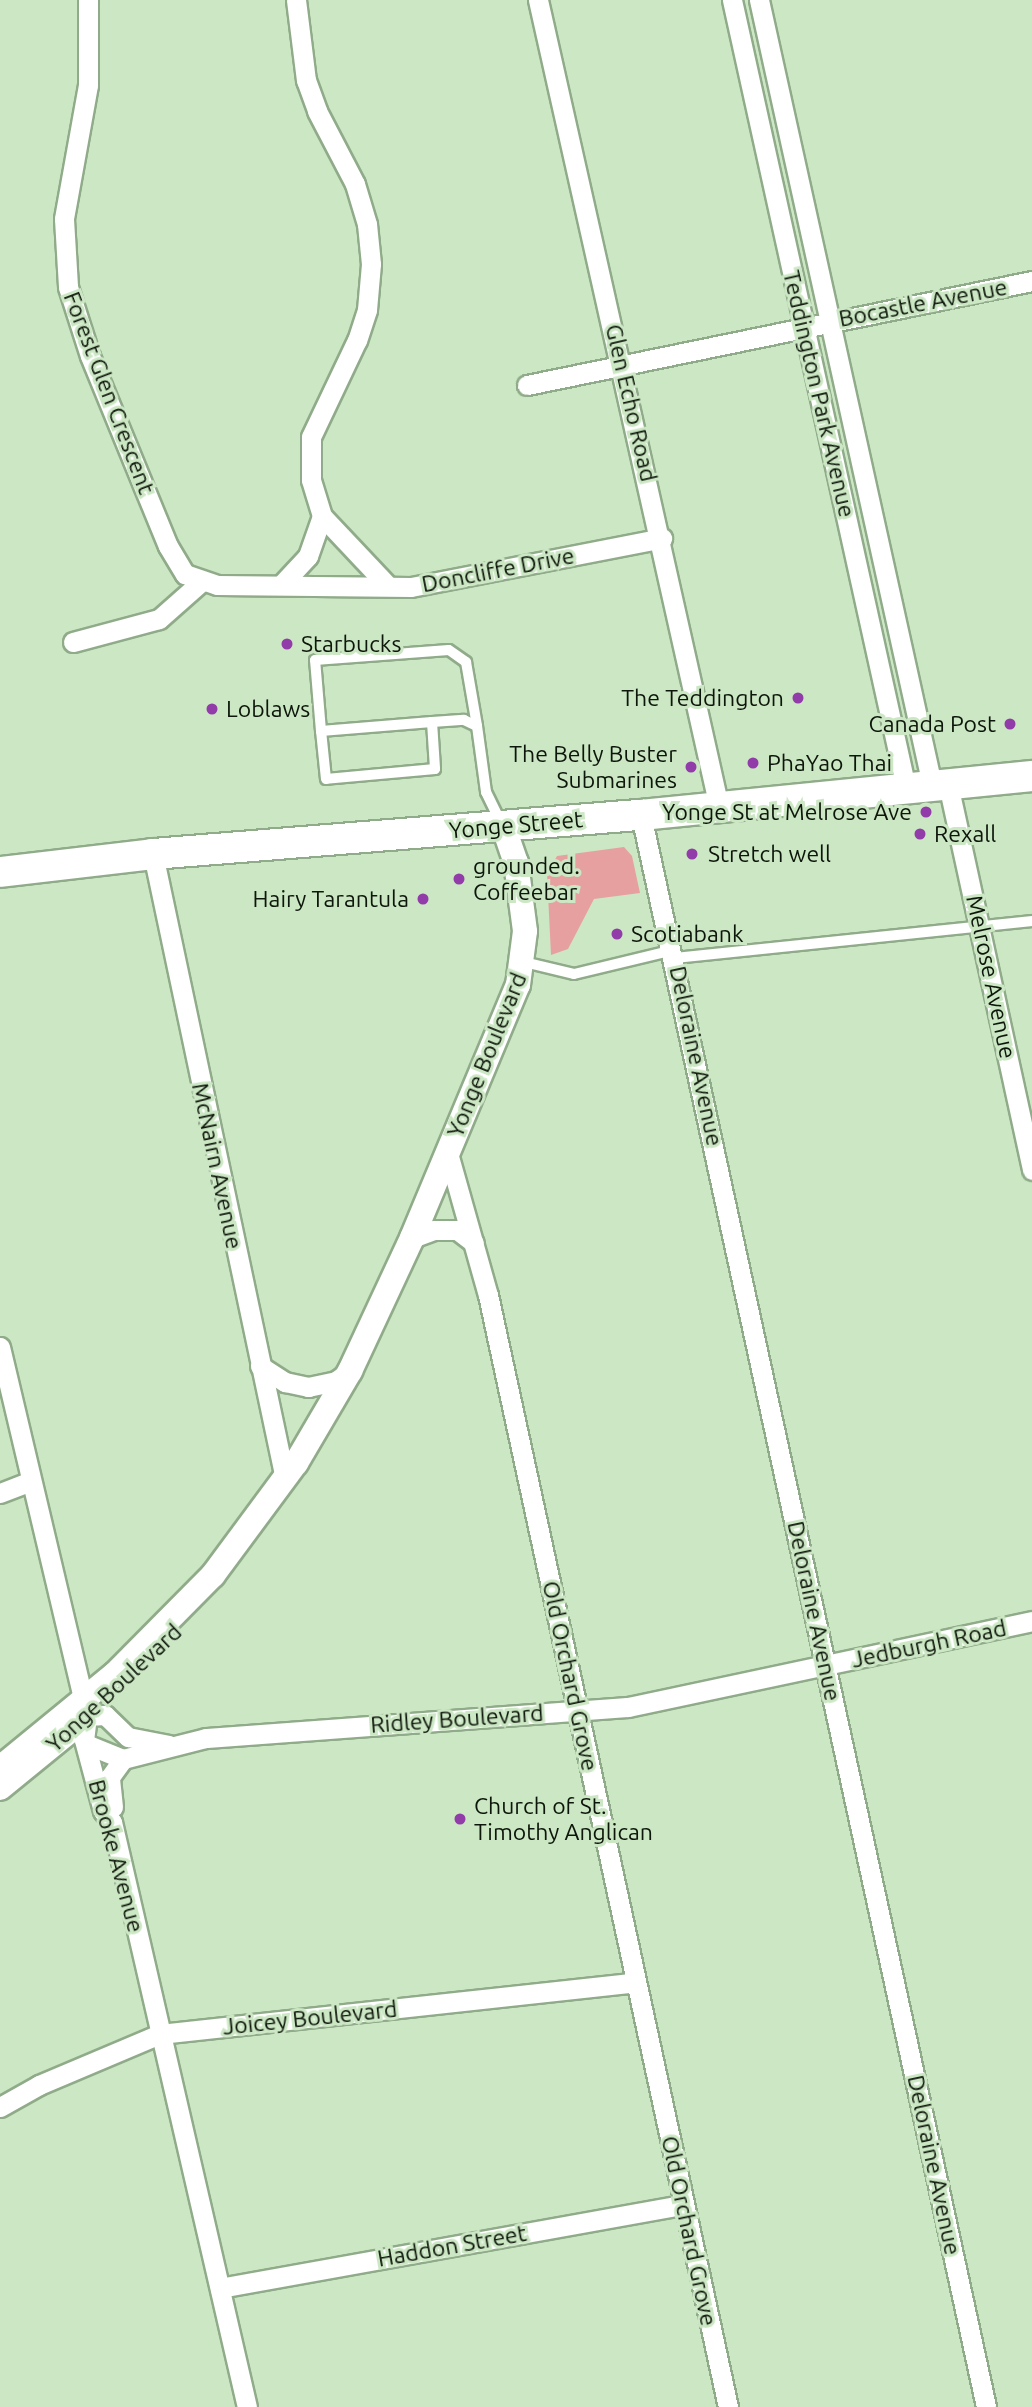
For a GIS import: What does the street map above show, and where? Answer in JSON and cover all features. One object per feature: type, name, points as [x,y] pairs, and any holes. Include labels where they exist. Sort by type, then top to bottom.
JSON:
[{"type":"main road","name":"Yonge Street","points":[[3,868],[641,815],[1032,776]]},
{"type":"street","name":"Forest Glen Crescent","points":[[88,0],[88,85],[64,219],[68,287],[90,356],[173,558],[186,574],[201,582]]},
{"type":"street","name":"Doncliffe Drive","points":[[296,0],[306,80],[317,111],[359,195],[371,264],[367,310],[358,340],[309,447],[313,491],[322,516],[388,586],[432,585],[662,538]]},
{"type":"street","name":"Glen Echo Road","points":[[538,0],[662,538],[719,807]]},
{"type":"street","name":"Teddington Park Avenue","points":[[732,0],[804,327],[929,786]]},
{"type":"street","name":"Teddington Park Avenue","points":[[759,0],[929,786]]},
{"type":"street","name":"Bocastle Avenue","points":[[527,385],[1032,281]]},
{"type":"street","points":[[282,584],[307,555],[322,516]]},
{"type":"street","points":[[73,642],[159,619],[201,582],[388,586]]},
{"type":"street","name":"Melrose Avenue","points":[[929,786],[981,926],[1032,1170]]},
{"type":"street","name":"Deloraine Avenue","points":[[641,815],[674,954],[986,2407]]},
{"type":"street","name":"Yonge Boulevard","points":[[0,1788],[85,1709],[213,1575],[285,1479],[350,1371],[412,1238],[508,1012],[524,962],[518,875],[503,826]]},
{"type":"street","name":"McNairn Avenue","points":[[153,854],[285,1479]]},
{"type":"street","name":"Old Orchard Grove","points":[[448,1153],[474,1243],[728,2407]]},
{"type":"street","points":[[412,1238],[434,1230],[457,1230],[474,1243]]},
{"type":"street","name":"Brooke Avenue","points":[[0,1347],[85,1709],[83,1730],[86,1744],[103,1811],[112,1822],[247,2407]]},
{"type":"street","points":[[260,1366],[285,1382],[308,1387],[336,1381],[350,1371]]},
{"type":"street","points":[[0,1493],[31,1481]]},
{"type":"street","name":"Jedburgh Road","points":[[826,1667],[1032,1621]]},
{"type":"street","name":"Ridley Boulevard","points":[[123,1759],[169,1745],[652,1703],[826,1667]]},
{"type":"street","name":"Yonge Boulevard","points":[[0,1768],[85,1709]]},
{"type":"street","name":"Ridley Boulevard","points":[[85,1709],[105,1715],[128,1737],[169,1745]]},
{"type":"street","points":[[86,1744],[123,1759],[110,1777],[112,1822]]},
{"type":"street","name":"Joicey Boulevard","points":[[0,2107],[39,2085],[160,2035],[635,1982]]},
{"type":"street","name":"Haddon Street","points":[[220,2288],[683,2205]]},
{"type":"lane","points":[[432,722],[435,769],[326,779],[315,660],[449,650],[466,662],[486,792],[503,826]]},
{"type":"lane","points":[[321,731],[464,720],[477,726]]},
{"type":"lane","points":[[524,962],[574,974],[674,954],[1032,921]]},
{"type":"shaded area","points":[[624,847],[632,856],[640,893],[594,899],[568,949],[551,955],[547,874],[557,856]]},
{"type":"place","name":"Starbucks","points":[[287,644]]},
{"type":"place","name":"The Teddington","points":[[798,698]]},
{"type":"place","name":"Loblaws","points":[[212,709]]},
{"type":"place","name":"Canada Post","points":[[1010,724]]},
{"type":"place","name":"PhaYao Thai","points":[[753,763]]},
{"type":"place","name":"The Belly Buster Submarines","points":[[691,767]]},
{"type":"place","name":"Yonge St at Melrose Ave","points":[[926,812]]},
{"type":"place","name":"Rexall","points":[[920,834]]},
{"type":"place","name":"Stretch well","points":[[692,854]]},
{"type":"place","name":"grounded. Coffeebar","points":[[459,879]]},
{"type":"place","name":"Hairy Tarantula","points":[[423,899]]},
{"type":"place","name":"Scotiabank","points":[[617,934]]},
{"type":"place","name":"Church of St. Timothy Anglican","points":[[460,1819]]}]
